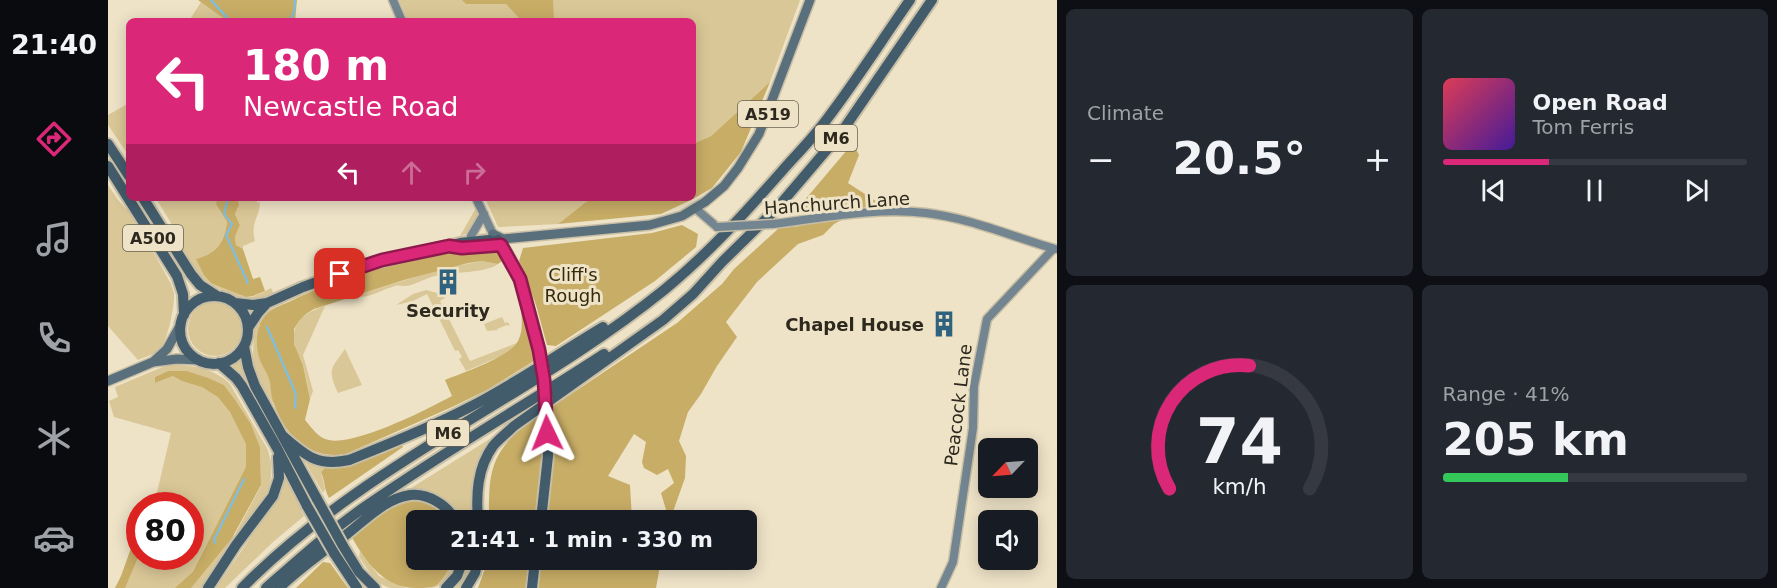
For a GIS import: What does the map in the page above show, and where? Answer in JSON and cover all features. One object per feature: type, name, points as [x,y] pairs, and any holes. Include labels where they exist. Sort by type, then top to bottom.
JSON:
[{"type":"highway","name":"M6","points":[[242,588],[298,537],[356,493],[588,345],[663,291],[701,258],[742,217],[826,121],[910,0]]},
{"type":"highway","name":"M6","points":[[478,510],[477,488],[486,458],[494,445],[514,426],[663,320],[693,294],[777,207],[841,133],[932,0]]},
{"type":"highway","points":[[108,144],[126,171]]},
{"type":"highway","name":"A500","points":[[108,166],[126,195]]},
{"type":"highway","name":"A500","points":[[130,201],[177,276],[183,294],[182,319]]},
{"type":"highway","name":"A500","points":[[145,201],[190,274],[200,285],[217,296]]},
{"type":"highway","points":[[493,234],[520,279],[539,350],[544,380],[548,456],[542,510]]},
{"type":"highway","name":"A519","points":[[449,246],[459,238],[493,234]]},
{"type":"highway","name":"A519","points":[[235,303],[267,303],[361,266],[449,246],[462,248],[501,245]]},
{"type":"highway","name":"M6","points":[[266,588],[367,505],[641,329],[722,262]]},
{"type":"highway","name":"M6","points":[[283,436],[305,455],[315,459],[337,462],[349,460],[433,425],[476,404],[663,291]]},
{"type":"highway","points":[[210,296],[227,298],[235,303],[244,314],[248,337],[244,346],[231,359],[209,363],[200,360],[186,348],[181,336],[182,319],[187,309],[197,300],[210,296]]},
{"type":"highway","name":"A519","points":[[248,328],[267,303]]},
{"type":"highway","name":"M6","points":[[244,346],[255,386],[317,499],[357,588]]},
{"type":"highway","name":"M6","points":[[219,363],[242,386],[307,506],[339,550],[375,588]]},
{"type":"highway","name":"M6","points":[[208,588],[236,545],[273,496],[280,472],[277,448]]},
{"type":"highway","points":[[279,588],[310,561],[380,509],[401,498],[411,495],[435,500],[448,510]]},
{"type":"highway","points":[[446,588],[458,576],[460,570]]},
{"type":"highway","points":[[466,588],[476,570]]},
{"type":"highway","points":[[532,588],[534,570]]},
{"type":"main road","name":"A519","points":[[493,234],[503,239],[650,225],[682,216],[695,208],[724,186],[759,134],[810,0]]},
{"type":"main road","name":"A519","points":[[501,245],[535,242],[548,234]]},
{"type":"main road","points":[[153,362],[167,349],[182,319]]},
{"type":"main road","points":[[108,381],[153,362],[177,359],[200,360]]},
{"type":"street","points":[[393,0],[401,18]]},
{"type":"street","points":[[478,201],[493,234]]},
{"type":"street","name":"Hanchurch Lane","points":[[695,208],[717,227],[773,224],[847,215],[925,213],[949,217],[1054,249]]},
{"type":"street","points":[[471,236],[484,214]]},
{"type":"street","name":"Peacock Lane","points":[[941,588],[953,562],[973,428],[974,386],[987,320],[1054,249]]},
{"type":"shaded area","points":[[399,0],[800,0],[770,82],[711,136],[696,143],[696,18],[407,18]]},
{"type":"shaded area","points":[[201,2],[223,18],[191,18]]},
{"type":"shaded area","points":[[126,105],[126,152],[108,125],[108,115]]},
{"type":"shaded area","points":[[108,185],[134,217],[174,293],[170,322],[163,345],[155,352],[138,360],[108,326]]},
{"type":"shaded area","points":[[158,201],[216,201],[227,222],[224,236],[214,250],[197,259],[236,292],[248,297],[271,288],[274,295],[261,300],[245,300],[202,278],[184,253],[171,223]]},
{"type":"shaded area","points":[[238,201],[260,202],[254,225],[255,241],[243,246],[243,249],[236,245],[235,237],[240,225],[235,214]]},
{"type":"shaded area","points":[[486,201],[587,201],[558,224],[498,227]]},
{"type":"shaded area","points":[[476,208],[479,215],[471,232],[460,236]]},
{"type":"shaded area","points":[[482,261],[498,264],[478,271],[435,276],[412,285],[396,286],[365,297],[355,296],[434,272]]},
{"type":"shaded area","points":[[426,290],[445,298],[440,301],[470,361],[517,343],[508,353],[466,371],[459,359],[462,357],[458,350],[455,351],[427,294],[413,301],[396,305],[413,294]]},
{"type":"shaded area","points":[[215,302],[225,304],[234,310],[240,319],[242,329],[240,339],[234,348],[225,354],[215,356],[205,354],[196,348],[190,339],[188,329],[190,319],[196,310],[205,304]]},
{"type":"shaded area","points":[[282,305],[268,314],[259,326],[259,357],[270,380],[274,405],[261,384],[253,360],[255,326],[263,315]]},
{"type":"shaded area","points":[[325,306],[303,355],[313,391],[310,399],[304,369],[295,346],[295,329],[306,314]]},
{"type":"shaded area","points":[[502,317],[510,326],[487,331],[484,324]]},
{"type":"shaded area","points":[[345,349],[362,385],[338,393],[332,379],[332,370]]},
{"type":"shaded area","points":[[243,359],[247,380],[314,499],[312,501],[245,379],[232,366]]},
{"type":"shaded area","points":[[181,365],[204,369],[225,379],[230,384],[268,450],[271,477],[266,494],[202,588],[123,588],[130,570],[204,570],[204,492],[157,492],[171,433],[114,417],[109,401],[118,397],[115,387],[165,366]],"holes":[[[168,371],[187,371],[224,385],[251,424],[260,447],[261,486],[233,538],[254,452],[233,404],[187,378],[173,376],[155,383],[155,377]]]},
{"type":"shaded area","points":[[493,437],[488,446],[475,510],[457,510],[442,497],[411,488]]},
{"type":"shaded area","points":[[305,462],[326,467],[321,472],[325,489],[323,493]]},
{"type":"shaded area","points":[[284,471],[303,507],[301,510],[304,516],[225,588],[216,588],[277,499],[283,483]]},
{"type":"shaded area","points":[[360,551],[379,576],[406,588],[391,588],[381,584],[372,576],[359,557]]},
{"type":"shaded area","points":[[447,570],[454,570],[440,586],[429,588],[435,586]]},
{"type":"shaded area","points":[[464,570],[470,570],[460,588],[453,588]]},
{"type":"green space","points":[[198,0],[297,0],[295,18],[223,18]]},
{"type":"green space","points":[[462,0],[553,0],[554,18],[519,18],[506,4],[466,4]]},
{"type":"green space","points":[[770,82],[741,152],[712,188],[696,197],[696,143],[711,136]]},
{"type":"green space","points":[[853,143],[859,155],[848,183],[888,209],[853,214],[834,224],[823,235],[798,244],[757,282],[726,322],[737,337],[688,412],[679,441],[686,456],[685,478],[674,510],[666,510],[661,493],[674,483],[668,469],[657,475],[644,468],[642,462],[646,442],[634,434],[608,476],[630,485],[631,510],[489,510],[490,480],[493,469],[502,449],[522,427],[677,323],[722,284],[734,269],[779,228],[801,226],[805,211],[803,202]]},
{"type":"green space","points":[[216,201],[238,201],[235,214],[240,225],[235,237],[236,245],[243,249],[253,279],[260,277],[265,291],[246,297],[211,283],[204,275],[196,259],[209,254],[218,246],[224,236],[227,222]]},
{"type":"green space","points":[[587,201],[689,201],[661,214],[558,224]]},
{"type":"green space","name":"Cliff's Rough","points":[[682,225],[698,234],[696,247],[655,281],[556,346],[547,345],[536,305],[519,261],[523,248],[652,233]]},
{"type":"green space","points":[[471,248],[497,251],[502,261],[498,264],[482,261],[468,263],[404,280],[314,309],[299,321],[294,329],[294,344],[303,365],[310,399],[305,420],[322,437],[329,440],[341,440],[373,432],[441,402],[452,396],[445,380],[485,364],[513,347],[521,333],[521,309],[528,324],[534,361],[487,390],[346,454],[321,453],[310,449],[292,435],[279,416],[272,399],[269,379],[259,357],[257,334],[263,318],[279,306],[356,275],[426,256]]},
{"type":"green space","points":[[168,371],[187,371],[224,385],[251,424],[260,447],[261,485],[232,538],[191,588],[175,588],[194,570],[204,570],[204,550],[246,467],[246,444],[230,412],[218,397],[202,387],[173,376],[155,383],[155,377]]},
{"type":"green space","points":[[400,442],[403,447],[329,498],[321,472],[326,467],[350,465]]},
{"type":"green space","points":[[414,500],[437,510],[406,510],[406,570],[448,570],[435,586],[416,588],[394,584],[377,572],[351,536],[388,509]]},
{"type":"green space","points":[[126,562],[126,570],[133,570],[125,588],[115,588]]},
{"type":"green space","points":[[323,562],[330,563],[348,588],[296,588]]},
{"type":"green space","points":[[484,570],[659,570],[656,588],[478,588]]},
{"type":"waterway","points":[[211,0],[227,18]]},
{"type":"waterway","points":[[291,18],[295,0]]},
{"type":"waterway","points":[[227,201],[224,214],[232,224],[226,235],[248,283]]},
{"type":"waterway","points":[[267,327],[296,394],[295,408]]},
{"type":"waterway","points":[[215,543],[214,540],[244,479]]},
{"type":"place","name":"Security","points":[[448,282]]},
{"type":"place","name":"Chapel House","points":[[944,324]]},
{"type":"route","points":[[340,274],[382,260],[449,246],[462,248],[501,245],[520,279],[539,350],[544,380],[547,433]]}]
